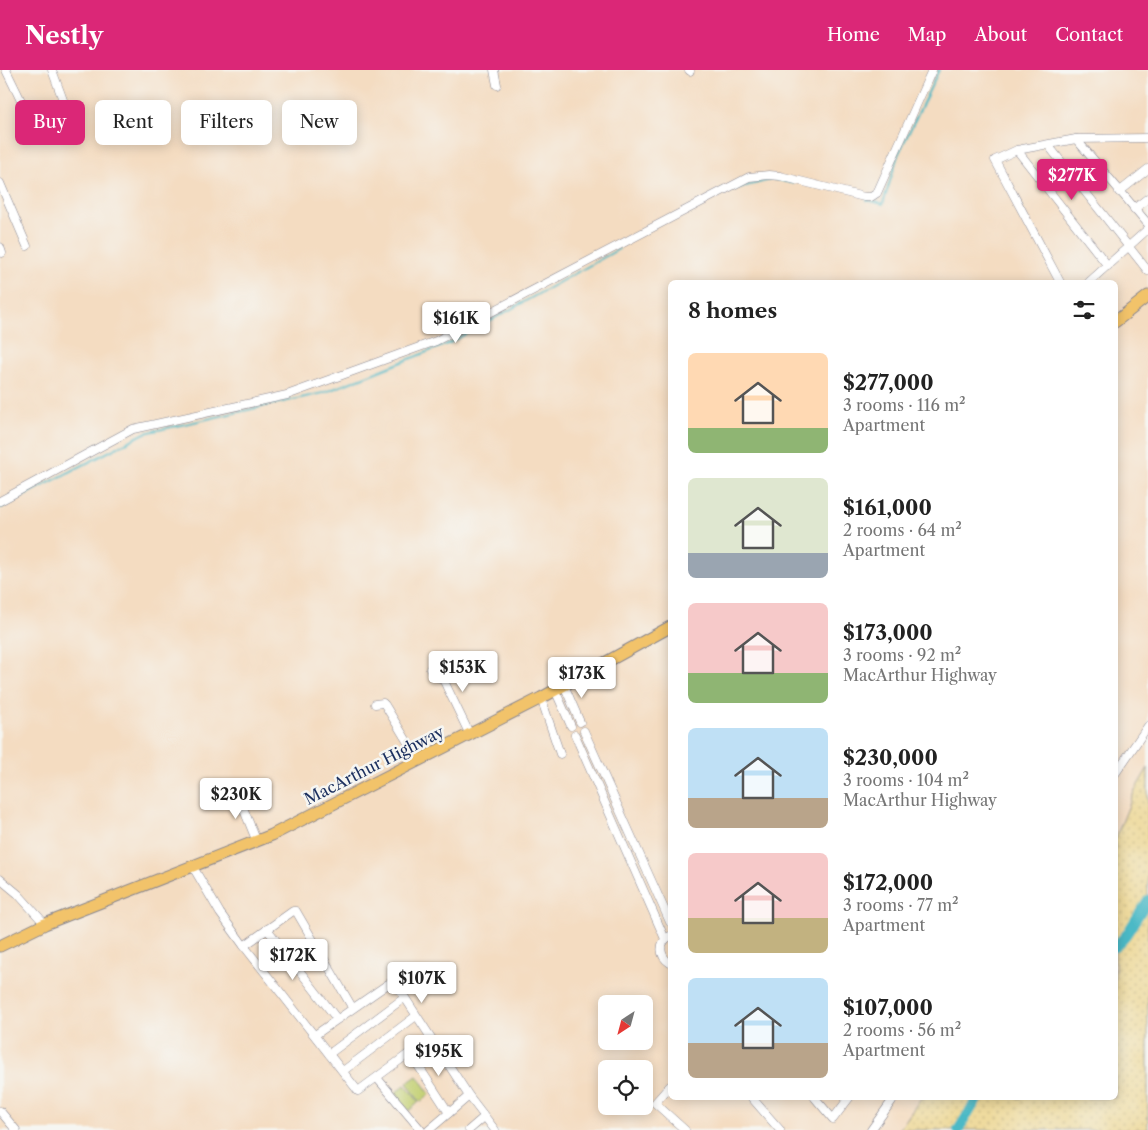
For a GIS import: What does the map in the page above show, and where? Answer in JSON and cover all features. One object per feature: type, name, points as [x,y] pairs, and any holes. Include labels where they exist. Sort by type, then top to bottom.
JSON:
[{"type":"highway","points":[[1118,320],[1148,296]]},
{"type":"highway","name":"MacArthur Highway","points":[[0,946],[45,924],[257,842],[541,698],[668,628]]},
{"type":"street","points":[[6,70],[21,100]]},
{"type":"street","points":[[52,70],[63,100]]},
{"type":"street","points":[[494,70],[496,85]]},
{"type":"street","points":[[0,501],[133,430],[287,394],[436,341],[749,177],[780,176],[864,197],[871,197],[877,193],[932,70]]},
{"type":"street","points":[[1059,280],[995,162],[996,159],[1017,150],[1076,139],[1148,138]]},
{"type":"street","points":[[1076,139],[1148,224]]},
{"type":"street","points":[[1048,145],[1148,271]]},
{"type":"street","points":[[1017,150],[1108,266]]},
{"type":"street","points":[[1120,192],[1148,169]]},
{"type":"street","points":[[0,183],[26,246]]},
{"type":"street","points":[[1134,209],[1148,198]]},
{"type":"street","points":[[1091,280],[1148,230]]},
{"type":"street","points":[[430,670],[435,676],[443,679],[470,734]]},
{"type":"street","points":[[560,688],[580,722]]},
{"type":"street","points":[[560,688],[571,726]]},
{"type":"street","points":[[541,698],[560,754]]},
{"type":"street","points":[[375,704],[383,702],[385,704],[419,761]]},
{"type":"street","points":[[1118,770],[1148,726]]},
{"type":"street","points":[[584,731],[668,917]]},
{"type":"street","points":[[575,735],[641,884],[668,938],[660,950],[663,957],[668,961]]},
{"type":"street","points":[[599,789],[608,783]]},
{"type":"street","points":[[235,788],[257,842]]},
{"type":"street","points":[[620,836],[629,831]]},
{"type":"street","points":[[193,867],[220,913],[244,946],[358,1091],[430,1038]]},
{"type":"street","points":[[0,879],[18,894],[45,924]]},
{"type":"street","points":[[641,884],[651,879]]},
{"type":"street","points":[[244,946],[293,911],[298,914],[352,1008]]},
{"type":"street","points":[[267,929],[337,1019]]},
{"type":"street","points":[[315,1035],[388,984],[398,987],[469,1096],[495,1130]]},
{"type":"street","points":[[329,1054],[404,998]]},
{"type":"street","points":[[343,1072],[416,1016]]},
{"type":"street","points":[[410,1053],[449,1113]]},
{"type":"street","points":[[377,1078],[421,1130]]},
{"type":"street","points":[[668,1088],[655,1103],[685,1130]]},
{"type":"street","points":[[429,1130],[469,1096]]},
{"type":"street","points":[[754,1100],[780,1130]]},
{"type":"street","points":[[817,1100],[833,1119],[847,1100]]},
{"type":"street","points":[[871,1130],[893,1100]]},
{"type":"street","points":[[0,1111],[16,1130]]},
{"type":"street","points":[[469,1130],[484,1117]]},
{"type":"sand","points":[[1148,768],[1148,1130],[899,1130],[920,1100],[1118,1100],[1118,832],[1135,790]]},
{"type":"green space","points":[[417,1076],[430,1094],[420,1102],[407,1083]]},
{"type":"green space","points":[[405,1085],[419,1102],[409,1111],[395,1093]]},
{"type":"waterway","points":[[867,200],[883,204],[898,155],[939,70]]},
{"type":"waterway","points":[[733,189],[774,179],[792,183]]},
{"type":"waterway","points":[[0,508],[145,433],[323,393],[450,343],[619,249]]},
{"type":"waterway","points":[[1118,944],[1126,935],[1148,900]]},
{"type":"waterway","points":[[958,1130],[977,1100]]}]
